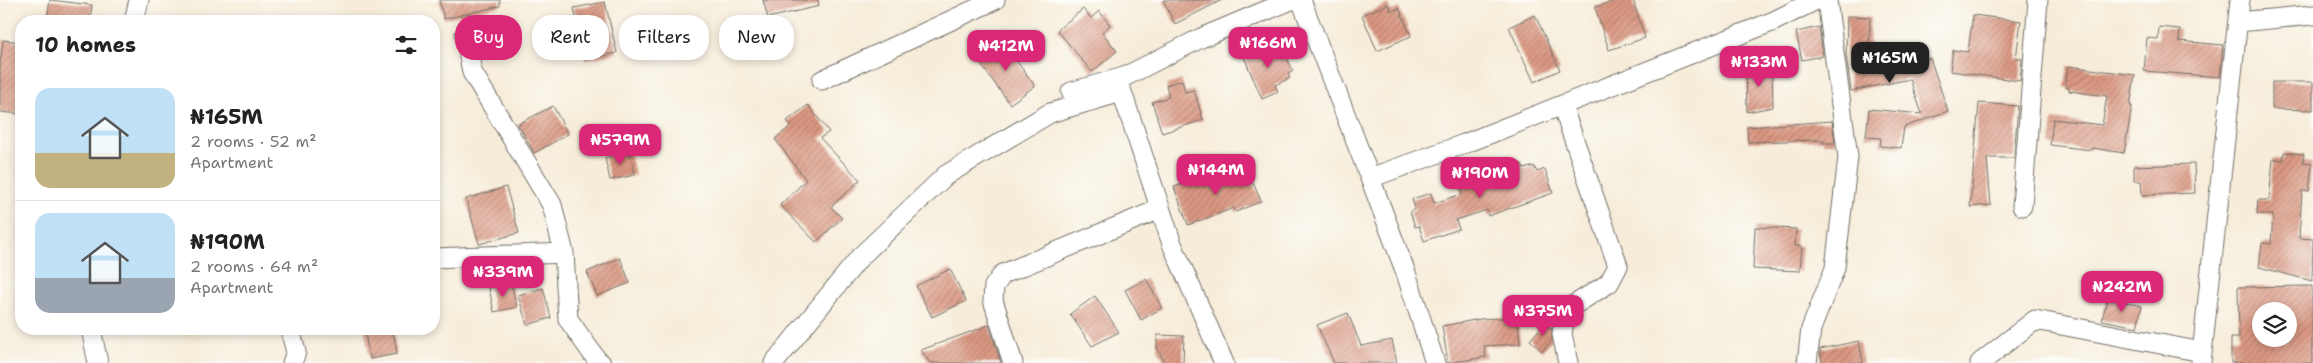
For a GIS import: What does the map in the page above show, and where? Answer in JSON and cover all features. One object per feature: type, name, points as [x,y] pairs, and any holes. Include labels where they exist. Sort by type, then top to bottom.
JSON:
[{"type":"street","points":[[135,15],[139,0]]},
{"type":"street","points":[[822,80],[995,0]]},
{"type":"street","points":[[1071,92],[1124,77],[1201,38],[1291,0]]},
{"type":"street","points":[[1301,0],[1406,273],[1435,363]]},
{"type":"street","points":[[1370,178],[1562,105],[1774,21],[1816,0]]},
{"type":"street","points":[[1808,363],[1811,329],[1835,268],[1848,157],[1827,0]]},
{"type":"street","points":[[2022,206],[2038,0]]},
{"type":"street","points":[[1980,363],[2035,320],[2202,357],[2240,0]]},
{"type":"street","points":[[2238,22],[2313,15]]},
{"type":"street","points":[[470,60],[472,72],[552,205],[564,252],[568,319],[601,363]]},
{"type":"street","points":[[774,363],[860,257],[946,175],[1050,113],[1122,92],[1172,244],[1224,363]]},
{"type":"street","points":[[1562,105],[1618,266],[1610,283],[1566,310],[1562,334],[1568,363]]},
{"type":"street","points":[[1013,363],[993,300],[994,286],[1003,274],[1160,208]]},
{"type":"street","points":[[440,258],[564,252]]},
{"type":"street","points":[[92,335],[98,363]]},
{"type":"street","points":[[292,335],[296,352],[292,363]]},
{"type":"building","points":[[50,0],[92,5],[91,15],[48,15]]},
{"type":"building","points":[[439,0],[500,0],[500,6],[444,19]]},
{"type":"building","points":[[763,0],[818,0],[819,6],[781,15],[767,15]]},
{"type":"building","points":[[1163,0],[1222,0],[1175,24]]},
{"type":"building","points":[[1618,0],[1633,0],[1645,38],[1609,50],[1595,7]]},
{"type":"building","points":[[605,2],[608,15],[575,15],[574,8]]},
{"type":"building","points":[[1388,4],[1391,11],[1399,8],[1411,36],[1377,51],[1362,15]]},
{"type":"building","points":[[1083,9],[1091,18],[1099,11],[1110,25],[1102,32],[1117,51],[1092,72],[1057,30]]},
{"type":"building","points":[[1535,15],[1560,70],[1534,82],[1509,27]]},
{"type":"building","points":[[1973,15],[2021,21],[2016,58],[2022,59],[2020,81],[1950,71],[1953,50],[1968,52]]},
{"type":"building","points":[[1847,16],[1870,17],[1869,58],[1899,52],[1902,67],[1930,58],[1948,111],[1904,127],[1901,148],[1880,146],[1881,138],[1866,137],[1869,109],[1922,114],[1910,79],[1851,91],[1846,55]]},
{"type":"building","points":[[609,19],[617,53],[609,55]]},
{"type":"building","points":[[1819,27],[1823,56],[1802,60],[1796,32]]},
{"type":"building","points":[[2159,27],[2180,29],[2179,41],[2223,45],[2220,77],[2144,71],[2147,38],[2158,39]]},
{"type":"building","points":[[3,40],[15,41],[15,113],[0,112],[0,65]]},
{"type":"building","points":[[1001,40],[1035,86],[1010,104],[976,58]]},
{"type":"building","points":[[1274,42],[1281,59],[1286,56],[1293,71],[1288,74],[1290,78],[1275,85],[1278,92],[1262,99],[1243,55]]},
{"type":"building","points":[[1772,66],[1773,107],[1747,112],[1746,67]]},
{"type":"building","points":[[2068,66],[2135,75],[2124,153],[2092,148],[2091,150],[2050,145],[2053,119],[2102,125],[2107,96],[2069,91],[2069,88],[2065,87]]},
{"type":"building","points":[[1182,80],[1185,92],[1194,90],[1203,120],[1162,133],[1152,102],[1169,97],[1166,85]]},
{"type":"building","points":[[2272,82],[2313,82],[2313,110],[2272,109]]},
{"type":"building","points":[[1979,103],[2018,106],[2014,158],[1987,158],[1991,205],[1970,207]]},
{"type":"building","points":[[808,105],[829,132],[820,138],[860,180],[831,207],[842,218],[816,242],[780,205],[806,180],[775,139],[791,126],[787,121]]},
{"type":"building","points":[[553,106],[568,134],[534,153],[518,124]]},
{"type":"building","points":[[1832,121],[1835,143],[1823,143],[1823,140],[1748,142],[1747,127]]},
{"type":"building","points":[[630,152],[635,175],[610,180],[605,158]]},
{"type":"building","points":[[2284,152],[2304,154],[2303,162],[2312,163],[2309,191],[2302,191],[2299,238],[2313,239],[2312,281],[2259,267],[2262,243],[2271,244],[2273,215],[2257,214],[2258,200],[2269,200],[2273,159],[2283,160]]},
{"type":"building","points":[[1521,163],[1524,169],[1534,166],[1537,172],[1545,169],[1553,193],[1488,216],[1487,210],[1456,220],[1459,229],[1424,241],[1419,226],[1415,227],[1410,211],[1415,209],[1412,199],[1431,193],[1434,203],[1462,194],[1459,183]]},
{"type":"building","points":[[2194,164],[2195,193],[2142,195],[2141,181],[2134,181],[2134,166]]},
{"type":"building","points":[[1247,169],[1261,201],[1236,212],[1234,208],[1188,225],[1174,187],[1210,175],[1213,185]]},
{"type":"building","points":[[506,187],[519,233],[479,244],[466,199]]},
{"type":"building","points":[[1755,227],[1796,229],[1795,246],[1802,246],[1800,271],[1753,269]]},
{"type":"building","points":[[620,258],[630,283],[597,296],[587,272]]},
{"type":"building","points":[[950,269],[966,301],[932,317],[916,286]]},
{"type":"building","points":[[1146,279],[1162,308],[1141,320],[1125,290]]},
{"type":"building","points":[[511,283],[517,307],[494,312],[489,288]]},
{"type":"building","points":[[2312,286],[2312,363],[2231,363],[2231,338],[2239,338],[2238,287]]},
{"type":"building","points":[[543,288],[551,318],[527,325],[518,295]]},
{"type":"building","points":[[1095,296],[1119,332],[1092,346],[1070,314]]},
{"type":"building","points":[[2107,299],[2142,306],[2137,327],[2102,320]]},
{"type":"building","points":[[1348,313],[1361,346],[1392,340],[1397,363],[1334,363],[1317,325]]},
{"type":"building","points":[[1518,317],[1520,344],[1484,346],[1486,357],[1448,363],[1442,326],[1480,319]]},
{"type":"building","points":[[1545,323],[1552,329],[1552,340],[1542,351],[1530,340]]},
{"type":"building","points":[[989,325],[1001,363],[930,363],[921,350]]},
{"type":"building","points":[[365,335],[394,335],[397,354],[370,359]]},
{"type":"building","points":[[1157,335],[1184,336],[1183,363],[1165,363],[1157,348]]},
{"type":"building","points":[[1859,341],[1863,363],[1822,363],[1820,349]]}]
